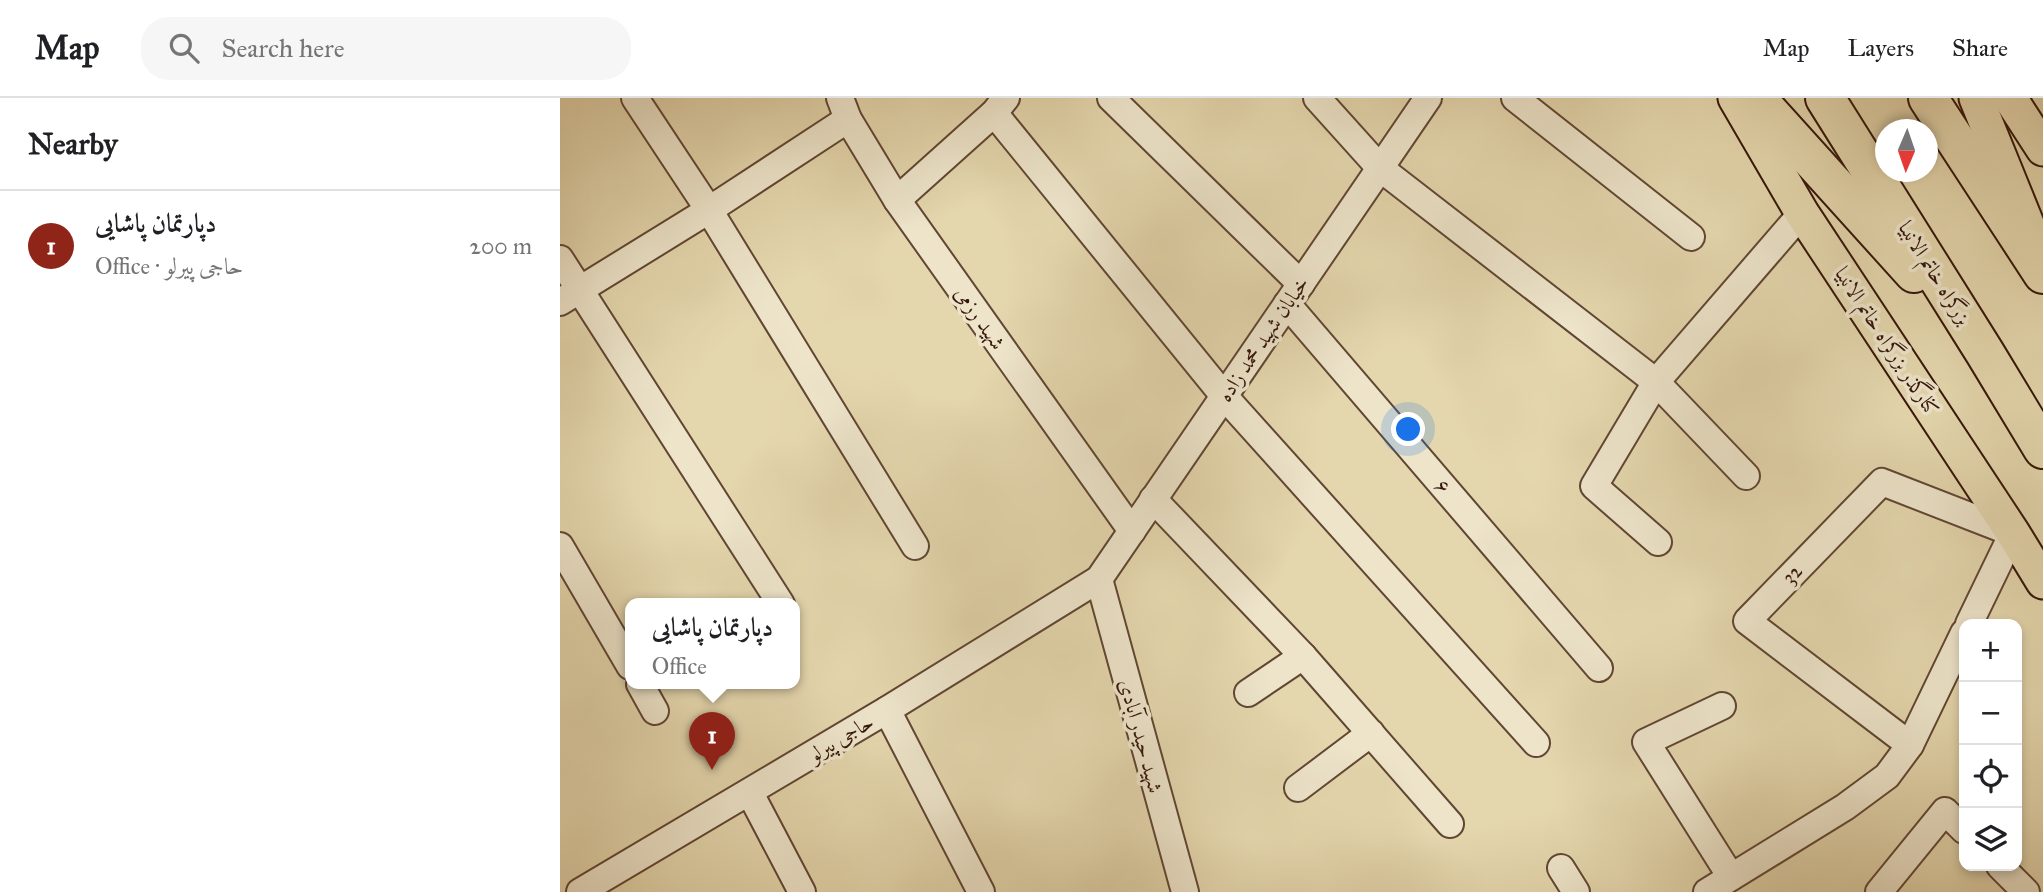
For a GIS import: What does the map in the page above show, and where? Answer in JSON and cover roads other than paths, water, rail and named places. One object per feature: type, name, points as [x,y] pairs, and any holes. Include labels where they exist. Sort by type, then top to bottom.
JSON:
[{"type":"highway","points":[[1756,98],[1985,353]]},
{"type":"highway","name":"بزرگراه خاتم الانبیا","points":[[1825,98],[2043,449]]},
{"type":"highway","points":[[1928,98],[2043,274]]},
{"type":"main road","name":"کنارگذر بزرگراه خاتم الانبیا","points":[[1735,98],[1802,213],[2043,582]]},
{"type":"main road","points":[[1976,98],[2043,262]]},
{"type":"main road","points":[[2010,98],[2041,140]]},
{"type":"street","points":[[635,98],[709,210],[915,546]]},
{"type":"street","name":"۶","points":[[1111,98],[1294,294],[1599,668]]},
{"type":"street","points":[[1317,98],[1380,168],[1657,382],[1746,476]]},
{"type":"street","name":"خیابان شهید محمد زاده","points":[[1098,579],[1428,98]]},
{"type":"street","points":[[1515,98],[1691,237]]},
{"type":"street","points":[[897,200],[1000,105],[1224,396],[1536,743]]},
{"type":"street","points":[[570,296],[709,210],[844,108]]},
{"type":"street","name":"شهید رزمی","points":[[844,108],[897,200],[1132,531]]},
{"type":"street","points":[[1658,542],[1594,486],[1657,382],[1802,213]]},
{"type":"street","points":[[560,259],[570,296],[777,598]]},
{"type":"street","name":"32","points":[[1910,745],[1747,621],[1882,482],[2013,533]]},
{"type":"street","points":[[1153,499],[1303,656],[1450,824]]},
{"type":"street","points":[[1971,619],[2013,533]]},
{"type":"street","points":[[560,546],[625,657]]},
{"type":"street","name":"حاجی پیرلو","points":[[580,892],[616,883],[750,793],[1098,579]]},
{"type":"street","name":"شهید حیدر آبادی","points":[[1098,579],[1185,892]]},
{"type":"street","points":[[1707,892],[1845,807],[1887,776],[1910,745],[1959,644]]},
{"type":"street","points":[[1248,693],[1303,656]]},
{"type":"street","points":[[643,689],[655,711]]},
{"type":"street","points":[[1722,706],[1646,742],[1731,877]]},
{"type":"street","points":[[887,710],[981,892]]},
{"type":"street","points":[[1298,788],[1371,733]]},
{"type":"street","points":[[750,793],[802,892]]},
{"type":"street","points":[[1879,892],[1945,811],[1959,825]]},
{"type":"street","points":[[1561,868],[1576,892]]},
{"type":"street","points":[[2005,871],[2025,892]]},
{"type":"place","name":"دپارتمان پاشایی","points":[[712,770]]}]
